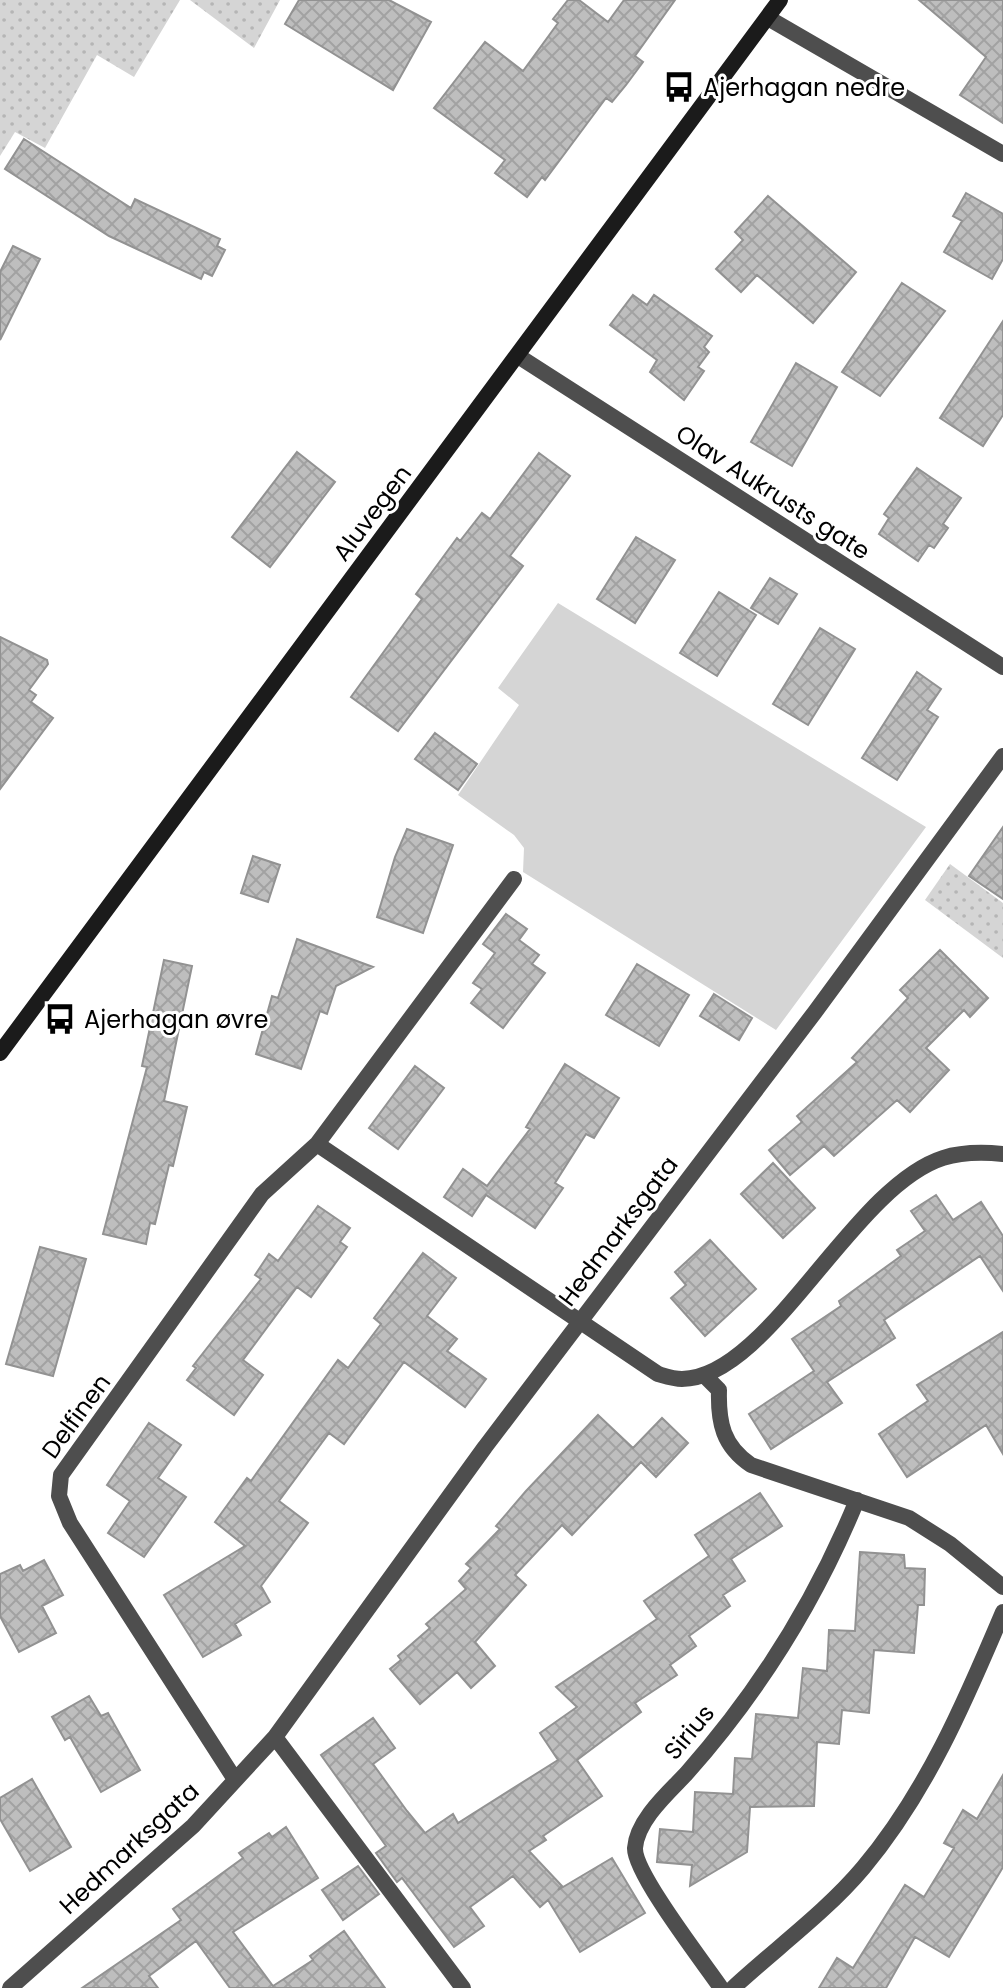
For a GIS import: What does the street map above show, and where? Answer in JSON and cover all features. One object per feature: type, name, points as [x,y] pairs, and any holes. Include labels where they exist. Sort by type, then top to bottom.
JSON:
[{"type":"main road","name":"Aluvegen","points":[[0,1053],[780,0]]},
{"type":"street","points":[[768,18],[1003,154]]},
{"type":"street","name":"Olav Aukrusts gate","points":[[518,356],[1003,667]]},
{"type":"street","name":"Hedmarksgata","points":[[10,1988],[193,1826],[275,1737],[578,1322],[800,1031],[1003,756]]},
{"type":"street","name":"Delfinen","points":[[234,1778],[70,1523],[59,1496],[61,1475],[262,1194],[317,1144],[514,879]]},
{"type":"street","points":[[317,1144],[658,1374],[681,1379],[704,1375],[732,1359],[767,1327],[878,1203],[909,1175],[942,1158],[981,1152],[1003,1154]]},
{"type":"street","points":[[704,1375],[719,1390],[718,1416],[723,1436],[736,1455],[751,1465],[909,1518],[950,1544],[1003,1587]]},
{"type":"street","name":"Sirius","points":[[721,1988],[646,1879],[635,1849],[641,1828],[652,1813],[713,1743],[764,1674],[839,1543],[857,1500]]},
{"type":"street","points":[[733,1988],[862,1870],[913,1801],[967,1697],[1003,1612]]},
{"type":"street","points":[[275,1737],[463,1988]]},
{"type":"shaded area","points":[[0,0],[180,0],[134,77],[97,55],[45,148],[15,132],[0,156]]},
{"type":"shaded area","points":[[190,0],[280,0],[254,48]]},
{"type":"shaded area","points":[[558,603],[926,827],[776,1030],[523,872],[524,848],[514,835],[458,795],[519,705],[498,688]]},
{"type":"shaded area","points":[[950,864],[1003,903],[1003,958],[925,900]]},
{"type":"building","points":[[299,0],[389,0],[431,22],[393,90],[285,24]]},
{"type":"building","points":[[568,0],[579,0],[608,22],[624,0],[675,0],[635,56],[643,62],[626,85],[612,102],[606,98],[545,180],[542,177],[527,197],[495,173],[505,160],[434,108],[485,42],[523,71],[558,23],[553,19]]},
{"type":"building","points":[[919,0],[1003,0],[1003,123],[960,95],[986,57]]},
{"type":"building","points":[[24,139],[131,208],[135,199],[220,239],[217,246],[225,250],[212,276],[204,272],[201,279],[109,236],[5,169]]},
{"type":"building","points":[[966,193],[1003,214],[1003,259],[992,279],[944,252],[962,221],[953,216]]},
{"type":"building","points":[[768,196],[856,272],[813,323],[757,275],[741,292],[716,269],[743,240],[735,232]]},
{"type":"building","points":[[13,246],[40,259],[0,340],[0,272]]},
{"type":"building","points":[[902,283],[945,311],[880,396],[842,372]]},
{"type":"building","points":[[633,295],[647,305],[654,295],[712,336],[704,347],[709,352],[698,367],[704,371],[684,400],[650,372],[657,360],[610,325]]},
{"type":"building","points":[[1003,321],[1003,415],[983,446],[940,418]]},
{"type":"building","points":[[796,363],[837,387],[792,466],[751,442]]},
{"type":"building","points":[[297,452],[335,482],[270,567],[232,537]]},
{"type":"building","points":[[539,453],[570,476],[510,556],[523,566],[398,731],[351,697],[422,599],[416,594],[457,538],[460,541],[482,513],[490,519]]},
{"type":"building","points":[[917,468],[961,498],[943,524],[948,528],[934,548],[929,545],[918,561],[879,534],[889,518],[884,514]]},
{"type":"building","points":[[636,537],[675,560],[635,623],[597,599]]},
{"type":"building","points":[[770,578],[797,594],[778,624],[751,608]]},
{"type":"building","points":[[719,592],[756,615],[717,676],[680,653]]},
{"type":"building","points":[[820,628],[855,649],[808,725],[773,704]]},
{"type":"building","points":[[0,637],[47,660],[48,664],[29,690],[36,695],[31,702],[53,718],[0,789]]},
{"type":"building","points":[[917,672],[941,689],[927,710],[938,717],[897,780],[862,758]]},
{"type":"building","points":[[435,733],[477,764],[458,790],[415,759]]},
{"type":"building","points":[[1003,827],[1003,899],[969,876]]},
{"type":"building","points":[[407,829],[453,845],[423,933],[377,917]]},
{"type":"building","points":[[253,856],[280,865],[268,902],[241,893]]},
{"type":"building","points":[[506,914],[527,929],[519,940],[539,955],[532,964],[545,973],[503,1028],[471,1003],[482,989],[473,983],[495,953],[483,944]]},
{"type":"building","points":[[297,939],[373,967],[336,986],[327,1014],[320,1011],[301,1069],[256,1054],[272,996],[278,998]]},
{"type":"building","points":[[940,950],[988,998],[970,1017],[964,1010],[926,1048],[949,1070],[910,1112],[897,1100],[834,1156],[824,1146],[790,1175],[769,1150],[802,1122],[797,1116],[857,1062],[852,1058],[908,998],[900,990]]},
{"type":"building","points":[[164,960],[192,966],[164,1101],[187,1107],[173,1166],[169,1165],[155,1224],[150,1223],[146,1244],[103,1234],[147,1067],[142,1066]]},
{"type":"building","points":[[637,964],[689,995],[659,1046],[606,1015]]},
{"type":"building","points":[[714,994],[752,1018],[739,1040],[700,1016]]},
{"type":"building","points":[[565,1064],[619,1098],[594,1138],[586,1134],[555,1183],[563,1188],[535,1228],[486,1195],[472,1216],[444,1197],[463,1169],[487,1186],[530,1129],[526,1127]]},
{"type":"building","points":[[415,1066],[444,1088],[398,1149],[369,1128]]},
{"type":"building","points":[[773,1163],[815,1208],[783,1238],[741,1194]]},
{"type":"building","points":[[936,1195],[953,1220],[981,1202],[1003,1236],[1003,1291],[980,1256],[884,1320],[895,1338],[827,1382],[842,1403],[771,1449],[749,1414],[814,1371],[792,1339],[841,1306],[839,1301],[901,1256],[897,1250],[925,1231],[911,1211]]},
{"type":"building","points":[[318,1206],[350,1228],[340,1242],[347,1247],[311,1297],[297,1287],[243,1360],[263,1375],[234,1415],[187,1380],[196,1368],[193,1366],[261,1279],[255,1275],[269,1254],[278,1261]]},
{"type":"building","points":[[710,1240],[756,1289],[705,1336],[671,1298],[686,1285],[675,1272]]},
{"type":"building","points":[[40,1247],[86,1259],[53,1376],[6,1364]]},
{"type":"building","points":[[423,1253],[456,1278],[427,1316],[457,1339],[447,1351],[486,1379],[465,1407],[404,1362],[344,1444],[329,1433],[279,1501],[308,1523],[261,1586],[270,1602],[235,1624],[241,1635],[203,1657],[164,1595],[245,1546],[215,1522],[247,1478],[251,1481],[338,1360],[348,1368],[381,1324],[374,1318]]},
{"type":"building","points":[[1003,1332],[1003,1454],[986,1425],[907,1477],[879,1434],[928,1401],[917,1385]]},
{"type":"building","points":[[598,1415],[633,1448],[662,1418],[688,1443],[656,1477],[641,1462],[572,1535],[562,1525],[515,1575],[526,1585],[475,1642],[495,1666],[471,1688],[457,1672],[420,1704],[390,1669],[401,1660],[398,1656],[430,1628],[426,1624],[466,1589],[459,1581],[471,1568],[466,1564],[500,1529],[496,1526],[526,1491]]},
{"type":"building","points":[[149,1423],[181,1445],[158,1478],[186,1497],[144,1557],[108,1533],[130,1501],[107,1485]]},
{"type":"building","points":[[760,1493],[782,1526],[731,1559],[745,1581],[723,1595],[730,1606],[689,1636],[696,1646],[670,1665],[677,1675],[635,1703],[641,1712],[577,1760],[602,1796],[543,1836],[546,1840],[529,1851],[562,1886],[558,1890],[612,1858],[645,1913],[580,1952],[548,1900],[540,1907],[513,1876],[470,1907],[484,1926],[454,1947],[402,1878],[397,1882],[376,1853],[386,1846],[321,1755],[373,1718],[395,1748],[373,1764],[407,1811],[425,1833],[453,1814],[458,1823],[558,1760],[540,1733],[577,1707],[556,1687],[657,1619],[644,1601],[709,1556],[695,1535]]},
{"type":"building","points":[[860,1552],[904,1555],[905,1568],[925,1569],[924,1605],[918,1605],[914,1653],[874,1650],[869,1713],[842,1710],[839,1744],[817,1742],[814,1806],[750,1807],[747,1852],[690,1886],[692,1865],[657,1862],[660,1829],[693,1832],[695,1792],[733,1794],[735,1758],[752,1759],[756,1714],[798,1718],[803,1668],[827,1671],[829,1630],[855,1631]]},
{"type":"building","points":[[44,1560],[63,1595],[42,1606],[56,1633],[19,1652],[0,1616],[0,1574],[20,1565],[23,1571]]},
{"type":"building","points":[[89,1696],[101,1716],[108,1713],[140,1770],[101,1792],[70,1737],[65,1740],[52,1717]]},
{"type":"building","points":[[1003,1775],[1003,1867],[949,1957],[915,1937],[886,1988],[819,1988],[837,1958],[853,1968],[905,1885],[924,1897],[954,1848],[944,1843],[963,1810],[977,1819]]},
{"type":"building","points":[[32,1779],[71,1847],[30,1871],[0,1819],[0,1798]]},
{"type":"building","points":[[286,1827],[318,1878],[233,1932],[273,1986],[313,1960],[310,1956],[344,1931],[385,1988],[230,1988],[196,1941],[149,1976],[158,1988],[82,1988],[181,1920],[173,1909],[243,1858],[239,1853],[269,1833],[272,1837]]},
{"type":"building","points":[[358,1866],[379,1894],[343,1920],[322,1890]]},
{"type":"place","name":"Ajerhagan nedre","points":[[679,87]]},
{"type":"place","name":"Ajerhagan øvre","points":[[60,1019]]}]
